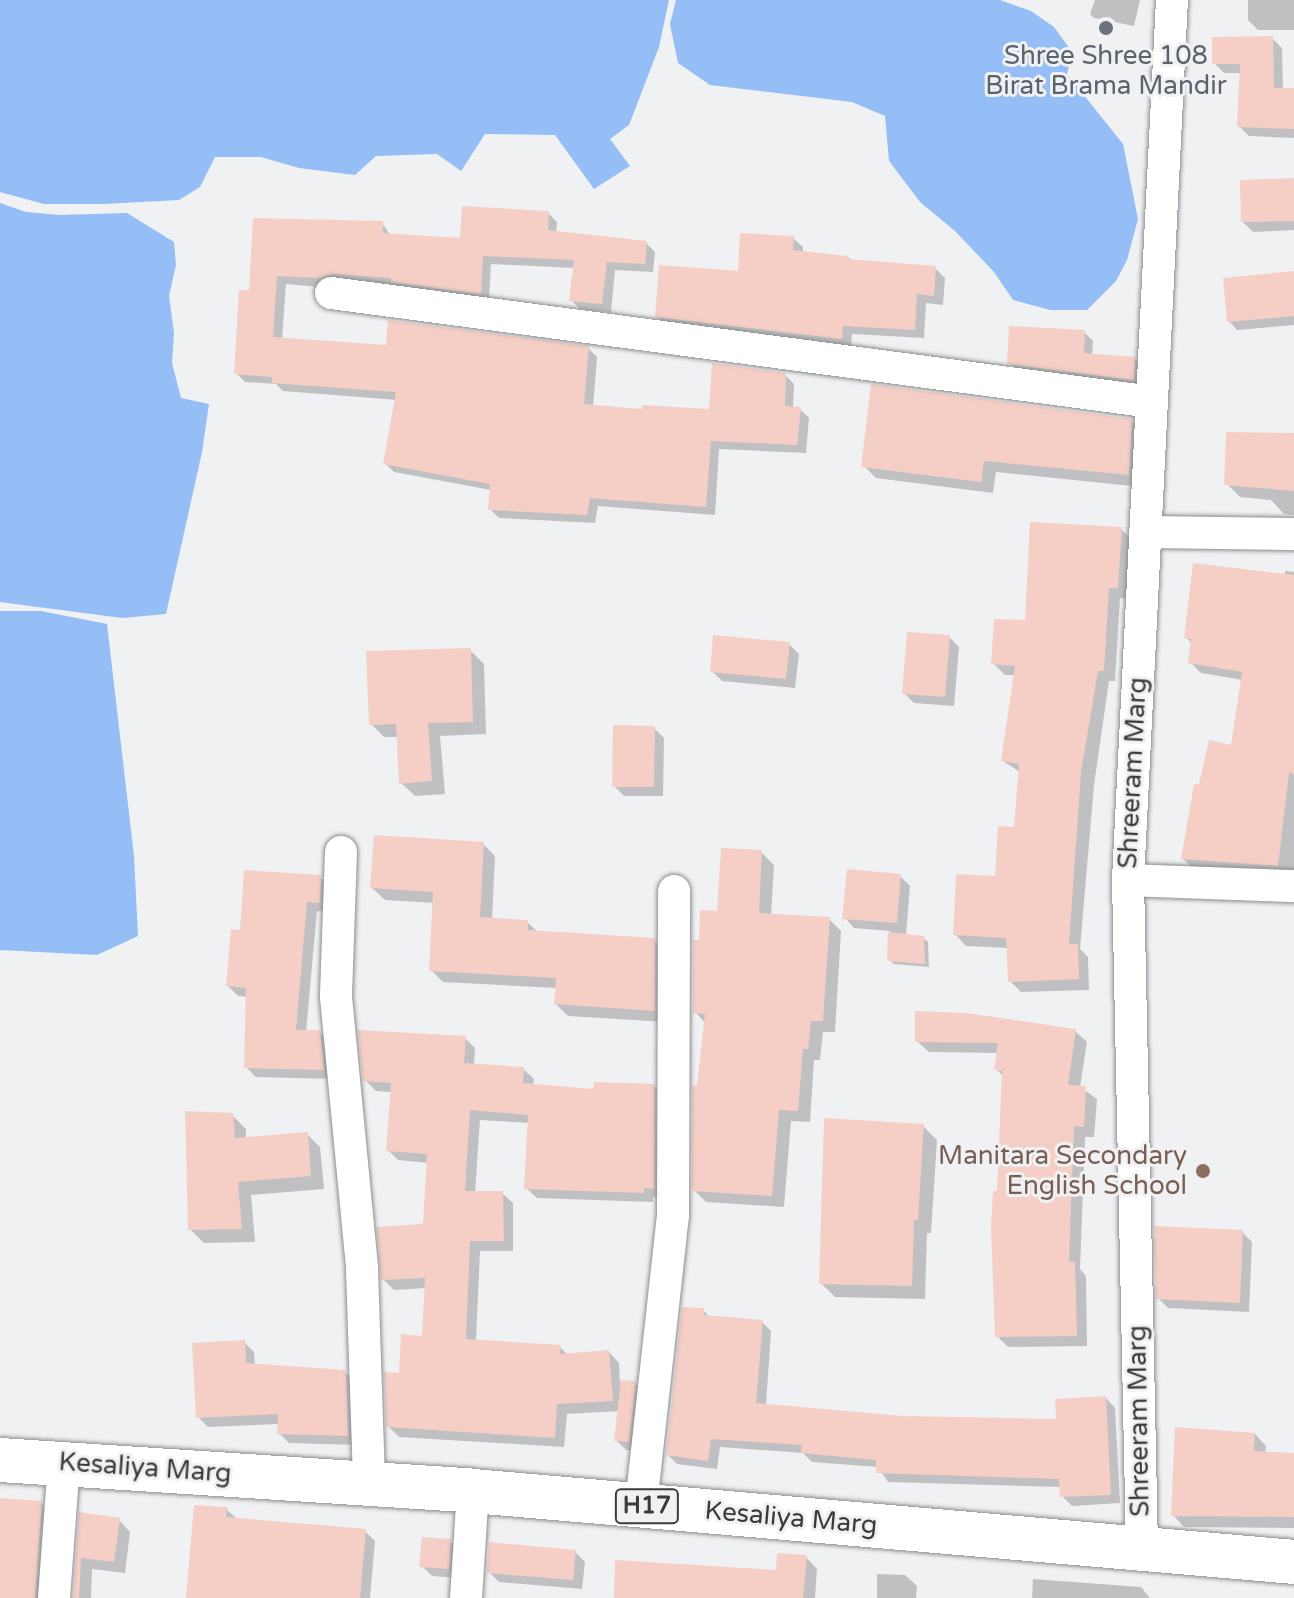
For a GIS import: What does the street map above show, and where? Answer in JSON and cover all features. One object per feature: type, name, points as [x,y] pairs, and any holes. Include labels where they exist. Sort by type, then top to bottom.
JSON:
[{"type":"main road","name":"Kesaliya Marg","points":[[0,1460],[473,1491],[1294,1562]]},
{"type":"street","name":"Shreeram Marg","points":[[1142,1548],[1128,880],[1172,0]]},
{"type":"street","points":[[331,293],[1152,402]]},
{"type":"street","points":[[1145,532],[1294,534]]},
{"type":"street","points":[[341,852],[336,997],[362,1269],[369,1484]]},
{"type":"street","points":[[1128,880],[1294,886]]},
{"type":"street","points":[[641,1505],[673,1216],[674,891]]},
{"type":"street","points":[[54,1598],[64,1462]]},
{"type":"street","points":[[466,1598],[473,1491]]},
{"type":"water","points":[[0,0],[669,0],[659,47],[629,125],[610,139],[630,166],[594,189],[555,135],[485,134],[461,171],[437,154],[376,156],[355,175],[299,168],[261,157],[215,157],[200,187],[179,200],[44,204],[0,192]]},
{"type":"water","points":[[676,0],[1000,0],[1031,11],[1054,27],[1073,53],[1067,74],[1123,144],[1138,219],[1127,260],[1116,281],[1087,310],[1050,310],[1013,300],[994,272],[955,231],[920,202],[889,161],[885,116],[852,102],[710,85],[678,63],[670,24]]},
{"type":"water","points":[[0,203],[26,212],[60,215],[127,213],[174,242],[176,265],[169,296],[174,333],[172,363],[181,398],[209,404],[202,452],[166,614],[122,618],[0,602]]},
{"type":"water","points":[[0,611],[41,611],[107,624],[134,856],[138,936],[97,955],[0,950]]},
{"type":"building","points":[[1273,36],[1274,88],[1294,88],[1294,129],[1237,127],[1240,64],[1212,64],[1212,37]]},
{"type":"building","points":[[1294,178],[1294,221],[1241,222],[1240,180]]},
{"type":"building","points":[[462,206],[549,211],[548,230],[647,241],[645,264],[607,262],[602,304],[569,301],[574,260],[483,256],[481,294],[391,282],[391,278],[334,274],[320,278],[277,276],[273,337],[386,345],[388,320],[589,346],[584,404],[642,409],[642,405],[709,409],[712,363],[786,373],[785,406],[801,407],[797,445],[711,441],[706,507],[590,498],[587,515],[488,510],[490,484],[383,464],[396,392],[272,383],[272,377],[234,374],[239,290],[249,290],[253,218],[383,221],[383,233],[460,238]]},
{"type":"building","points":[[740,233],[794,236],[793,250],[848,256],[848,259],[936,266],[934,296],[917,294],[915,330],[843,326],[842,339],[655,317],[659,265],[738,271]]},
{"type":"building","points":[[1294,271],[1294,316],[1227,322],[1223,278]]},
{"type":"building","points":[[1009,326],[1085,330],[1084,353],[1135,357],[1134,380],[1007,364]]},
{"type":"building","points":[[871,384],[1132,419],[1129,475],[984,461],[981,482],[861,467]]},
{"type":"building","points":[[1226,432],[1294,433],[1294,491],[1224,485]]},
{"type":"building","points":[[1030,522],[1122,527],[1118,588],[1109,588],[1104,671],[1098,671],[1081,772],[1069,944],[1078,944],[1079,979],[1008,982],[1006,938],[953,935],[956,874],[995,876],[998,826],[1014,827],[1019,764],[1001,761],[1015,666],[991,664],[994,619],[1025,620]]},
{"type":"building","points":[[1193,563],[1294,575],[1294,774],[1289,773],[1278,866],[1181,859],[1194,784],[1199,784],[1209,740],[1231,745],[1242,672],[1188,663],[1191,639],[1184,638]]},
{"type":"building","points":[[907,632],[950,635],[945,697],[902,694]]},
{"type":"building","points":[[713,635],[790,642],[786,679],[710,672]]},
{"type":"building","points":[[471,648],[473,722],[428,723],[432,781],[399,784],[396,724],[369,725],[366,651]]},
{"type":"building","points":[[613,725],[655,726],[654,787],[612,787]]},
{"type":"building","points":[[374,835],[484,842],[480,917],[528,920],[528,930],[655,938],[655,1011],[554,1004],[556,978],[429,971],[433,892],[370,888]]},
{"type":"building","points":[[721,848],[762,850],[759,913],[830,917],[823,1021],[811,1021],[808,1049],[803,1049],[798,1111],[779,1110],[772,1196],[692,1191],[692,1086],[697,1086],[705,1014],[693,1013],[693,940],[699,940],[700,910],[717,911]]},
{"type":"building","points":[[847,869],[901,874],[897,923],[842,919]]},
{"type":"building","points":[[244,870],[321,875],[320,903],[307,902],[296,1030],[320,1030],[324,1070],[244,1068],[246,988],[226,986],[231,929],[240,930]]},
{"type":"building","points":[[888,932],[924,936],[925,964],[887,961]]},
{"type":"building","points":[[915,1011],[966,1013],[1076,1029],[1068,1085],[1086,1086],[1084,1127],[1074,1126],[1069,1262],[1075,1262],[1077,1336],[995,1337],[991,1226],[993,1191],[997,1191],[1002,1071],[994,1070],[998,1043],[915,1042]]},
{"type":"building","points":[[358,1030],[466,1036],[464,1063],[524,1067],[523,1083],[593,1089],[594,1082],[654,1084],[654,1189],[644,1188],[644,1193],[524,1189],[528,1115],[470,1110],[465,1191],[503,1191],[504,1241],[470,1241],[466,1339],[561,1345],[560,1354],[609,1350],[613,1401],[557,1404],[555,1438],[386,1427],[384,1372],[399,1373],[401,1334],[422,1336],[425,1278],[381,1280],[377,1227],[423,1224],[427,1154],[386,1151],[391,1083],[363,1081]]},
{"type":"building","points":[[185,1111],[233,1113],[235,1138],[308,1132],[311,1176],[238,1182],[242,1229],[188,1230]]},
{"type":"building","points":[[824,1118],[924,1124],[918,1220],[914,1220],[912,1286],[819,1284]]},
{"type":"building","points":[[1154,1226],[1243,1230],[1240,1303],[1156,1299]]},
{"type":"building","points":[[682,1307],[704,1308],[704,1315],[763,1320],[756,1403],[903,1416],[1056,1419],[1055,1399],[1106,1396],[1111,1495],[1060,1497],[1059,1479],[876,1473],[876,1460],[801,1453],[802,1445],[711,1439],[708,1461],[666,1455]]},
{"type":"building","points":[[245,1340],[246,1363],[346,1370],[348,1436],[277,1434],[278,1414],[196,1418],[192,1343]]},
{"type":"building","points":[[621,1380],[636,1381],[629,1442],[614,1441]]},
{"type":"building","points":[[1175,1427],[1255,1433],[1254,1451],[1294,1453],[1294,1517],[1171,1516]]},
{"type":"building","points":[[0,1498],[42,1501],[35,1598],[0,1598]]},
{"type":"building","points":[[194,1505],[227,1507],[226,1517],[366,1529],[360,1598],[186,1598]]},
{"type":"building","points":[[79,1512],[120,1518],[114,1562],[81,1558],[79,1598],[73,1598]]},
{"type":"building","points":[[422,1537],[451,1539],[449,1569],[419,1567]]},
{"type":"building","points":[[489,1542],[576,1550],[573,1580],[487,1573]]},
{"type":"building","points":[[777,1553],[807,1555],[803,1598],[614,1598],[615,1560],[776,1570]]},
{"type":"place","name":"Shree Shree 108 Birat Brama Mandir","points":[[1106,28]]},
{"type":"place","name":"Manitara Secondary English School","points":[[1203,1171]]}]
